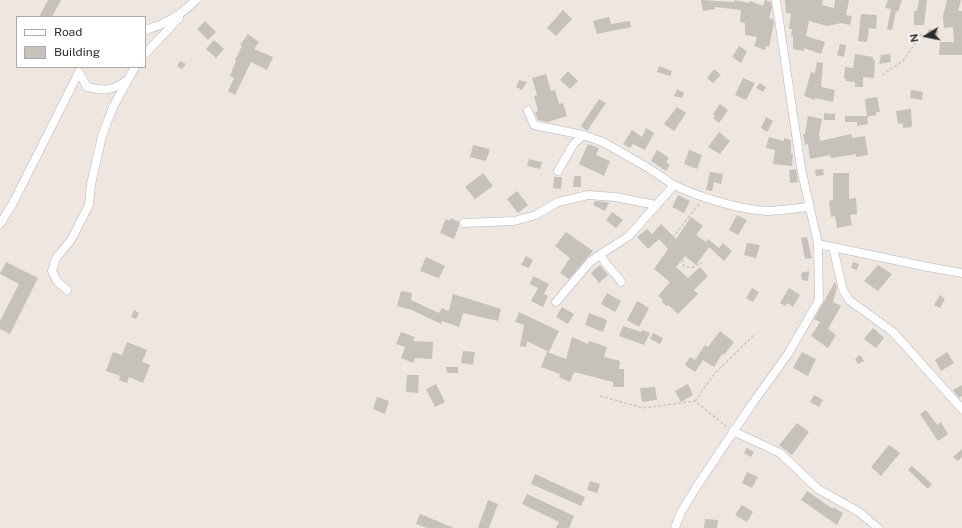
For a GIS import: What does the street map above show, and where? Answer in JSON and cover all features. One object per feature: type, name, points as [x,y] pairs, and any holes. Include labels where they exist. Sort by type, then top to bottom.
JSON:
[{"type":"street","points":[[146,53],[196,0]]},
{"type":"street","points":[[675,528],[681,512],[733,432],[788,354],[819,300],[818,244],[808,207],[785,67],[776,0]]},
{"type":"street","points":[[146,30],[156,27],[182,14]]},
{"type":"street","points":[[67,290],[57,281],[52,271],[56,258],[71,240],[89,205],[91,184],[102,136],[113,107],[134,68]]},
{"type":"street","points":[[0,224],[12,205],[79,72],[87,87],[93,89],[113,90],[128,80]]},
{"type":"street","points":[[528,110],[534,125],[584,135],[603,142],[645,166],[674,185],[687,191],[729,204],[768,211],[808,207]]},
{"type":"street","points":[[558,171],[573,145],[584,135]]},
{"type":"street","points":[[556,302],[590,262],[629,236],[674,185]]},
{"type":"street","points":[[464,223],[514,221],[536,215],[558,202],[588,195],[616,196],[656,205]]},
{"type":"street","points":[[818,244],[962,273]]},
{"type":"street","points":[[833,247],[843,290],[849,300],[893,332],[962,409]]},
{"type":"street","points":[[601,254],[605,264],[612,269],[621,282]]},
{"type":"street","points":[[733,432],[780,453],[818,489],[859,512],[878,528]]},
{"type":"path","points":[[882,75],[903,61],[922,33]]},
{"type":"path","points":[[699,203],[667,244],[684,259],[682,263],[684,266],[691,268],[702,263]]},
{"type":"path","points":[[600,396],[643,408],[695,401],[715,373],[755,334]]},
{"type":"path","points":[[695,401],[733,432]]},
{"type":"building","points":[[48,0],[61,0],[53,16],[40,16]]},
{"type":"building","points":[[701,0],[734,2],[734,0],[749,3],[750,1],[763,6],[765,0],[771,2],[772,8],[769,18],[773,19],[774,23],[769,47],[766,46],[765,50],[754,46],[757,37],[745,35],[745,23],[740,22],[741,10],[715,7],[715,9],[703,11]]},
{"type":"building","points":[[785,0],[823,0],[822,5],[834,8],[835,0],[849,0],[846,15],[852,16],[850,25],[841,23],[827,26],[809,21],[806,36],[825,42],[821,54],[804,48],[804,51],[793,49],[793,36],[791,36],[792,29],[789,29],[791,14],[786,13]]},
{"type":"building","points":[[888,0],[902,0],[898,12],[896,11],[892,30],[887,29],[891,9],[885,8]]},
{"type":"building","points":[[919,0],[927,0],[924,25],[914,25],[914,11],[917,11]]},
{"type":"building","points":[[947,0],[961,0],[958,11],[962,11],[962,55],[939,55],[940,42],[954,42],[953,27],[944,28],[943,16]]},
{"type":"building","points":[[563,10],[572,19],[556,36],[547,28]]},
{"type":"building","points":[[861,14],[877,15],[876,29],[869,28],[867,42],[858,41]]},
{"type":"building","points":[[609,17],[611,24],[630,21],[631,27],[597,34],[593,21]]},
{"type":"building","points":[[205,21],[216,32],[208,40],[197,29]]},
{"type":"building","points":[[929,29],[939,31],[936,40],[926,37]]},
{"type":"building","points":[[248,34],[259,42],[254,49],[273,57],[267,70],[251,62],[235,95],[228,91],[234,78],[230,76],[236,61],[235,60],[242,46],[240,45]]},
{"type":"building","points":[[214,40],[224,49],[216,58],[206,49]]},
{"type":"building","points":[[840,44],[846,45],[844,57],[837,55]]},
{"type":"building","points":[[739,46],[747,51],[741,63],[732,57]]},
{"type":"building","points":[[855,54],[873,57],[873,60],[875,60],[874,78],[863,77],[863,87],[855,87],[855,82],[846,81],[846,79],[844,79],[845,67],[853,68]]},
{"type":"building","points":[[890,54],[891,62],[879,64],[881,55]]},
{"type":"building","points":[[180,61],[186,64],[182,69],[177,66]]},
{"type":"building","points":[[817,62],[823,63],[821,87],[835,90],[833,102],[815,98],[815,100],[804,96],[811,72],[815,73]]},
{"type":"building","points":[[659,66],[672,71],[670,76],[657,72]]},
{"type":"building","points":[[714,69],[721,75],[713,83],[707,78]]},
{"type":"building","points":[[568,71],[578,81],[570,89],[560,80]]},
{"type":"building","points":[[546,74],[551,91],[555,90],[559,104],[563,103],[567,116],[548,122],[538,120],[536,115],[535,112],[538,111],[534,96],[537,95],[532,78]]},
{"type":"building","points":[[743,78],[755,83],[746,100],[735,95]]},
{"type":"building","points":[[519,80],[527,82],[522,90],[516,87]]},
{"type":"building","points":[[760,83],[766,87],[763,92],[756,88]]},
{"type":"building","points":[[677,89],[684,93],[682,98],[674,96]]},
{"type":"building","points":[[911,90],[923,92],[922,100],[910,98]]},
{"type":"building","points":[[877,97],[880,112],[876,112],[876,115],[867,117],[865,99]]},
{"type":"building","points":[[599,99],[606,103],[587,131],[581,126]]},
{"type":"building","points":[[720,104],[728,110],[719,123],[713,118],[715,116],[713,114]]},
{"type":"building","points":[[677,107],[686,113],[674,131],[664,124]]},
{"type":"building","points":[[911,109],[912,127],[903,128],[903,123],[898,124],[896,111]]},
{"type":"building","points":[[824,113],[835,114],[835,120],[824,120]]},
{"type":"building","points":[[808,116],[822,119],[819,134],[820,141],[851,134],[852,138],[865,136],[868,155],[856,157],[856,154],[831,158],[830,155],[810,159],[808,144],[805,145],[803,134],[805,134]]},
{"type":"building","points":[[845,116],[867,116],[868,124],[857,126],[857,122],[845,122]]},
{"type":"building","points":[[766,117],[773,121],[767,132],[761,128]]},
{"type":"building","points":[[646,128],[654,133],[645,150],[633,144],[630,148],[623,144],[632,130],[642,137]]},
{"type":"building","points":[[719,132],[730,141],[720,154],[708,147]]},
{"type":"building","points":[[769,137],[784,141],[784,138],[791,140],[791,153],[793,154],[792,166],[773,164],[775,150],[766,148]]},
{"type":"building","points":[[588,144],[599,148],[596,155],[610,161],[604,176],[579,164]]},
{"type":"building","points":[[473,145],[490,149],[486,161],[470,157]]},
{"type":"building","points":[[657,150],[669,158],[666,162],[670,165],[666,171],[651,161]]},
{"type":"building","points":[[689,150],[702,155],[697,169],[684,164]]},
{"type":"building","points":[[529,159],[542,162],[540,169],[527,166]]},
{"type":"building","points":[[796,169],[798,182],[790,183],[789,170]]},
{"type":"building","points":[[823,169],[824,175],[816,176],[815,170]]},
{"type":"building","points":[[710,172],[723,174],[721,184],[714,182],[712,191],[706,190]]},
{"type":"building","points":[[483,173],[493,186],[475,199],[465,187]]},
{"type":"building","points":[[833,173],[849,173],[849,199],[856,198],[857,214],[850,215],[852,225],[837,228],[835,216],[831,217],[829,201],[833,200]]},
{"type":"building","points":[[574,176],[581,176],[581,187],[573,187]]},
{"type":"building","points":[[554,177],[562,177],[561,189],[553,188]]},
{"type":"building","points":[[517,191],[528,205],[518,213],[507,199]]},
{"type":"building","points":[[678,195],[690,201],[684,213],[672,207]]},
{"type":"building","points":[[595,201],[609,203],[605,211],[593,205]]},
{"type":"building","points":[[612,212],[623,220],[616,228],[606,220]]},
{"type":"building","points":[[737,215],[747,220],[738,235],[729,230]]},
{"type":"building","points":[[691,217],[703,226],[696,235],[706,242],[708,239],[719,248],[723,243],[732,251],[724,261],[709,247],[696,265],[685,256],[676,267],[688,278],[700,267],[708,276],[694,290],[698,294],[678,314],[668,305],[666,306],[662,302],[663,300],[658,296],[670,282],[654,269],[668,249],[659,239],[648,249],[637,237],[647,229],[652,234],[661,224],[676,239]]},
{"type":"building","points":[[451,218],[459,222],[454,239],[440,233],[446,219],[450,221]]},
{"type":"building","points":[[566,232],[593,251],[569,279],[560,273],[570,258],[555,246]]},
{"type":"building","points":[[807,237],[812,258],[805,259],[801,238]]},
{"type":"building","points":[[747,243],[760,245],[756,258],[744,255]]},
{"type":"building","points":[[526,256],[533,260],[529,268],[521,265]]},
{"type":"building","points":[[426,257],[445,266],[439,278],[420,271]]},
{"type":"building","points":[[6,262],[38,278],[10,334],[0,329],[0,321],[19,284],[0,274]]},
{"type":"building","points":[[853,262],[859,264],[857,270],[851,268]]},
{"type":"building","points":[[600,265],[608,275],[599,283],[591,273]]},
{"type":"building","points":[[878,265],[892,274],[878,291],[864,281]]},
{"type":"building","points":[[809,271],[808,281],[802,280],[801,273]]},
{"type":"building","points":[[533,276],[549,284],[544,294],[548,296],[543,307],[531,301],[538,288],[530,284]]},
{"type":"building","points":[[835,282],[837,288],[833,302],[841,306],[828,329],[836,335],[828,348],[811,336],[820,322],[814,319]]},
{"type":"building","points":[[752,288],[759,292],[753,302],[746,298]]},
{"type":"building","points":[[789,288],[800,295],[793,307],[787,303],[785,306],[780,303]]},
{"type":"building","points":[[401,291],[412,293],[411,300],[439,313],[442,308],[448,311],[449,310],[453,294],[501,309],[498,321],[463,313],[459,327],[442,321],[441,324],[412,310],[397,306]]},
{"type":"building","points":[[607,293],[621,301],[615,312],[601,304]]},
{"type":"building","points":[[940,295],[945,299],[940,308],[934,305]]},
{"type":"building","points":[[637,301],[649,308],[639,327],[627,320]]},
{"type":"building","points":[[562,307],[574,314],[568,324],[556,317]]},
{"type":"building","points":[[134,310],[139,313],[136,319],[131,317]]},
{"type":"building","points":[[519,312],[559,331],[549,352],[527,341],[526,347],[520,346],[524,325],[515,322]]},
{"type":"building","points":[[589,313],[607,320],[603,332],[585,325]]},
{"type":"building","points":[[623,326],[641,332],[642,330],[650,333],[644,345],[619,336]]},
{"type":"building","points":[[873,328],[884,338],[876,348],[864,339]]},
{"type":"building","points":[[720,331],[734,342],[724,355],[722,354],[714,367],[703,360],[695,372],[685,365],[690,357],[695,360],[705,345],[708,347]]},
{"type":"building","points":[[401,332],[415,337],[413,341],[433,342],[432,359],[415,358],[413,363],[401,358],[405,347],[396,344]]},
{"type":"building","points":[[653,333],[663,338],[660,344],[650,339]]},
{"type":"building","points":[[572,337],[588,344],[589,341],[607,347],[604,357],[620,361],[619,369],[624,369],[624,387],[613,387],[613,382],[574,372],[570,382],[559,377],[560,374],[541,367],[547,352],[566,359]]},
{"type":"building","points":[[127,342],[147,350],[142,362],[150,365],[143,383],[129,377],[127,383],[119,380],[120,376],[106,371],[113,352],[122,355]]},
{"type":"building","points":[[463,351],[475,352],[473,365],[461,363]]},
{"type":"building","points":[[802,352],[816,359],[808,376],[793,368]]},
{"type":"building","points":[[947,352],[954,363],[941,371],[935,360]]},
{"type":"building","points":[[860,355],[864,361],[858,364],[855,359]]},
{"type":"building","points":[[446,367],[458,367],[458,373],[447,373]]},
{"type":"building","points":[[407,375],[419,375],[418,393],[406,392]]},
{"type":"building","points":[[436,384],[445,402],[435,407],[426,389]]},
{"type":"building","points":[[688,384],[693,395],[681,402],[675,391]]},
{"type":"building","points":[[962,385],[962,396],[959,398],[953,390]]},
{"type":"building","points":[[655,387],[657,400],[642,402],[640,388]]},
{"type":"building","points":[[814,395],[823,400],[819,407],[810,402]]},
{"type":"building","points":[[377,397],[389,401],[385,414],[373,409]]},
{"type":"building","points":[[926,410],[937,425],[941,422],[948,434],[938,441],[920,414]]},
{"type":"building","points":[[797,423],[809,432],[792,455],[779,445]]},
{"type":"building","points":[[889,445],[900,453],[881,476],[871,467]]},
{"type":"building","points":[[747,448],[754,452],[751,457],[744,453]]},
{"type":"building","points":[[962,449],[962,457],[958,461],[953,457]]},
{"type":"building","points":[[912,466],[932,484],[928,489],[908,470]]},
{"type":"building","points":[[747,472],[758,477],[752,488],[742,483]]},
{"type":"building","points":[[535,474],[585,497],[581,506],[531,484]]},
{"type":"building","points":[[590,481],[600,484],[597,493],[587,490]]},
{"type":"building","points":[[807,491],[833,509],[833,507],[843,513],[837,525],[801,500]]},
{"type":"building","points":[[527,494],[574,516],[569,528],[556,528],[559,522],[522,504]]},
{"type":"building","points":[[488,500],[498,504],[489,528],[478,528]]},
{"type":"building","points":[[742,505],[753,512],[747,522],[735,515]]},
{"type":"building","points":[[420,514],[454,528],[427,528],[416,524]]},
{"type":"building","points":[[705,519],[718,520],[717,528],[704,528]]}]
